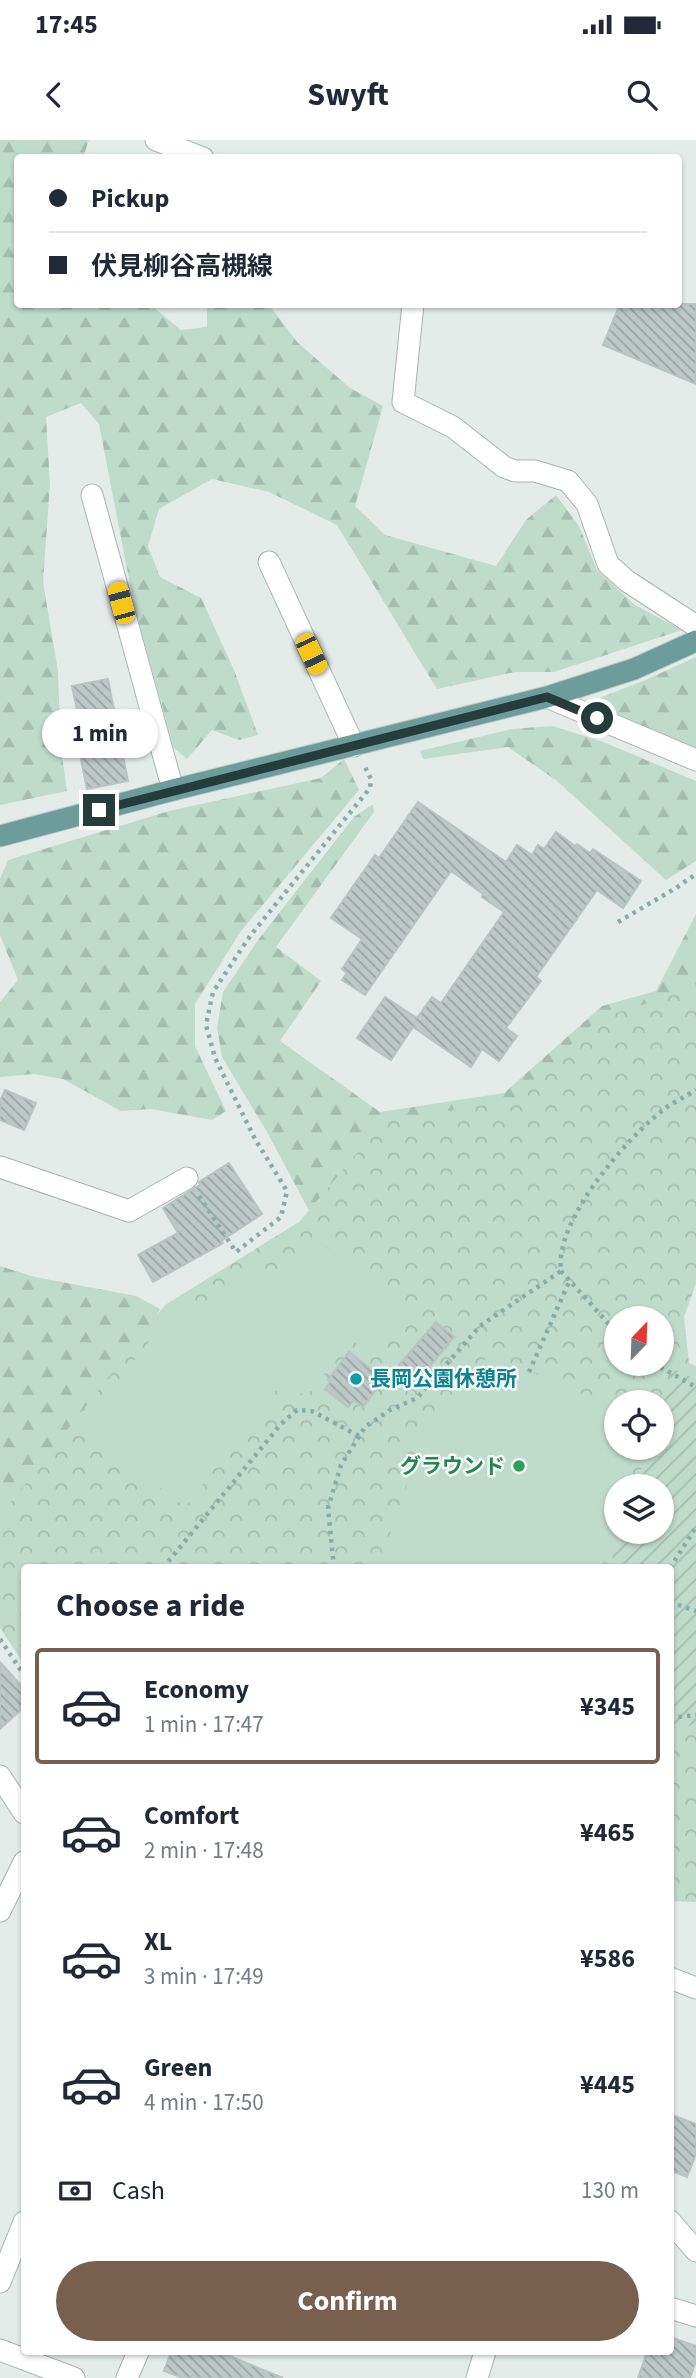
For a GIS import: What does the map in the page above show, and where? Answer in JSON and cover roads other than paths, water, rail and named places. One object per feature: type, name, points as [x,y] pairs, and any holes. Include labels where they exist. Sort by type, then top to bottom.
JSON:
[{"type":"main road","points":[[0,836],[547,697],[634,669],[696,641]]},
{"type":"street","points":[[156,140],[193,154]]},
{"type":"street","points":[[413,308],[403,402],[453,427],[504,467],[515,471],[535,471],[568,481],[587,504],[608,564],[627,581],[696,626]]},
{"type":"street","points":[[92,495],[173,790]]},
{"type":"street","points":[[269,562],[354,746]]},
{"type":"street","points":[[547,697],[696,760]]},
{"type":"street","points":[[0,1167],[129,1211],[191,1183]]},
{"type":"street","points":[[0,1776],[21,1808]]},
{"type":"street","points":[[0,1911],[21,1868]]},
{"type":"street","points":[[674,1980],[696,1988]]},
{"type":"street","points":[[674,2225],[695,2244]]},
{"type":"street","points":[[0,2283],[21,2230]]},
{"type":"street","points":[[674,2309],[696,2316]]},
{"type":"street","points":[[0,2350],[74,2378]]},
{"type":"street","points":[[127,2378],[137,2355]]},
{"type":"street","points":[[477,2378],[482,2355]]},
{"type":"place","name":"長岡公園休憩所","points":[[356,1379]]},
{"type":"place","name":"グラウンド","points":[[519,1466]]}]
